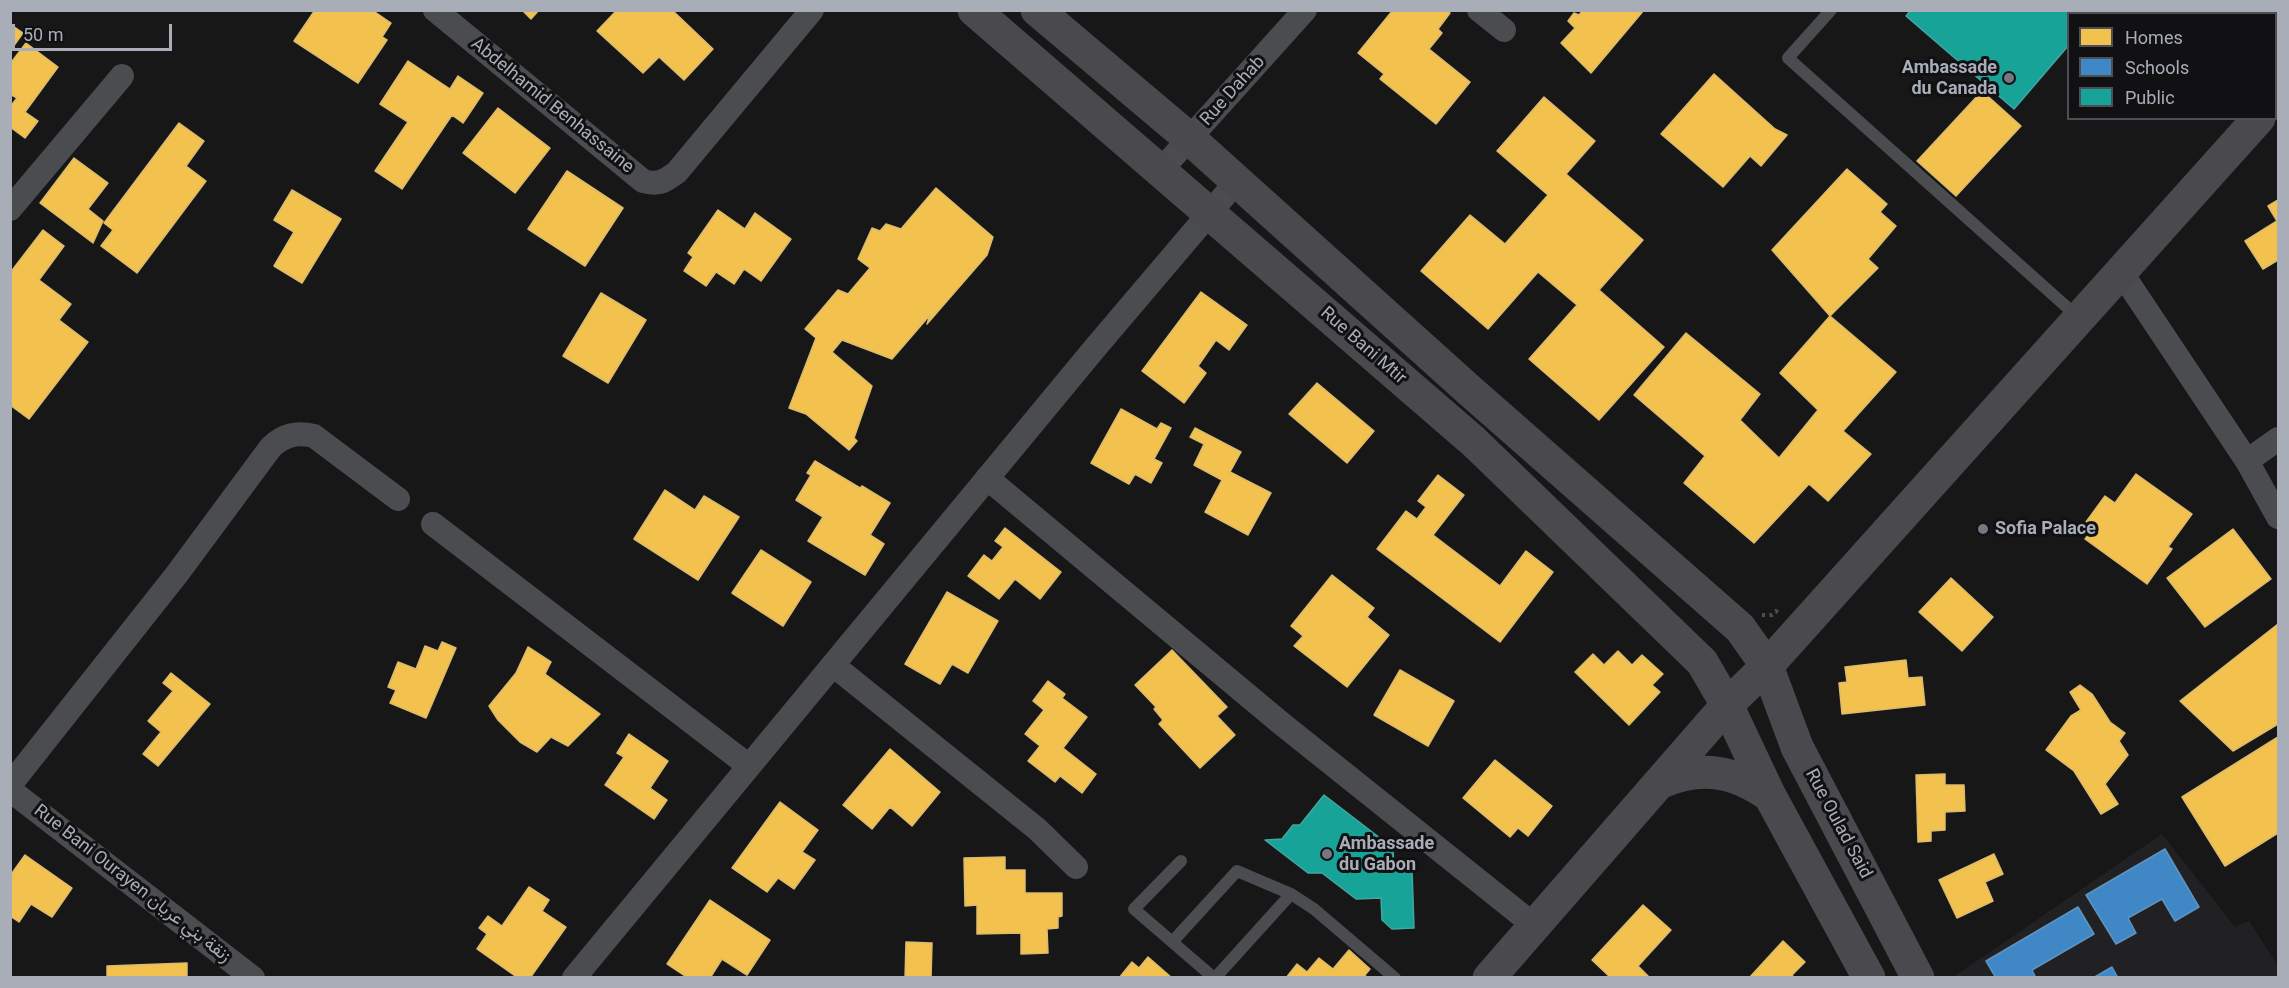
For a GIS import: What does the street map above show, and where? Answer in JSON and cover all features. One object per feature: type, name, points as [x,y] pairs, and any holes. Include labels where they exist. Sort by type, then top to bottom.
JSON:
[{"type":"street","name":"Abdelhamid Benhassaine","points":[[435,10],[643,181],[655,184],[663,182],[677,172],[812,10]]},
{"type":"street","name":"Rue Bani Mtir","points":[[974,10],[1473,441],[1702,662],[1727,705]]},
{"type":"street","name":"Rue Bani Mtir","points":[[1037,10],[1190,140],[1740,628],[1767,666]]},
{"type":"street","name":"Rue Dahab","points":[[1161,170],[1305,10]]},
{"type":"street","points":[[1479,10],[1504,30]]},
{"type":"street","points":[[10,209],[122,75]]},
{"type":"street","points":[[1489,978],[1727,705],[1767,666],[2257,120]]},
{"type":"street","points":[[574,978],[987,478],[1236,182]]},
{"type":"street","points":[[2121,272],[2247,461],[2278,517]]},
{"type":"street","points":[[10,785],[177,574],[279,439],[291,434],[302,433],[314,436],[398,500]]},
{"type":"street","points":[[2247,461],[2278,439]]},
{"type":"street","points":[[987,478],[1282,724],[1535,926]]},
{"type":"street","points":[[434,524],[749,766]]},
{"type":"street","points":[[833,664],[1037,829],[1076,867]]},
{"type":"street","name":"Rue Oulad Said","points":[[1767,666],[1797,747],[1918,978]]},
{"type":"street","points":[[1727,705],[1770,796],[1869,978]]},
{"type":"street","points":[[1659,783],[1677,775],[1716,772],[1736,777],[1770,796]]},
{"type":"street","name":"Rue Bani Ourayen زنقة بني عريان","points":[[10,790],[253,978]]},
{"type":"lane","points":[[1831,10],[1788,58],[2080,319]]},
{"type":"lane","points":[[1181,861],[1134,909],[1215,978],[1291,894]]},
{"type":"lane","points":[[1173,941],[1237,871],[1291,894],[1314,909],[1395,978]]},
{"type":"shaded area","points":[[2162,834],[2235,927],[2249,921],[2278,966],[2278,978],[1952,978]]},
{"type":"building: Homes","points":[[315,10],[372,10],[391,23],[382,37],[387,40],[358,83],[294,41]]},
{"type":"building: Homes","points":[[522,10],[539,10],[531,19]]},
{"type":"building: Homes","points":[[617,10],[672,10],[713,49],[684,80],[659,57],[643,73],[597,31]]},
{"type":"building: Homes","points":[[1393,10],[1446,10],[1450,13],[1438,29],[1442,33],[1429,49],[1470,82],[1436,124],[1380,79],[1384,74],[1358,53]]},
{"type":"building: Homes","points":[[1583,10],[1644,10],[1591,73],[1561,43],[1575,28],[1568,21],[1574,13],[1579,15]]},
{"type":"building: Homes","points":[[10,24],[23,33],[10,51]]},
{"type":"building: Homes","points":[[26,43],[58,67],[25,112],[38,121],[25,138],[10,127],[10,107],[17,98],[10,94],[10,64]]},
{"type":"building: Homes","points":[[408,61],[450,89],[458,76],[483,93],[463,123],[452,115],[402,189],[375,171],[408,122],[380,104]]},
{"type":"building: Homes","points":[[1714,74],[1775,129],[1787,135],[1761,166],[1750,156],[1723,187],[1661,134]]},
{"type":"building: Homes","points":[[1982,91],[2021,126],[1956,196],[1917,161]]},
{"type":"building: Homes","points":[[1544,97],[1595,141],[1566,174],[1643,240],[1599,290],[1664,347],[1599,420],[1529,359],[1577,305],[1538,272],[1488,329],[1421,271],[1470,215],[1505,244],[1548,195],[1497,151]]},
{"type":"building: Homes","points":[[498,108],[550,148],[515,193],[463,153]]},
{"type":"building: Homes","points":[[179,123],[204,141],[186,166],[206,181],[137,273],[101,246],[113,230],[104,223]]},
{"type":"building: Homes","points":[[74,158],[108,183],[88,209],[103,221],[93,243],[40,203]]},
{"type":"building: Homes","points":[[1847,169],[1887,204],[1880,212],[1896,226],[1868,259],[1878,268],[1830,316],[1772,250]]},
{"type":"building: Homes","points":[[567,171],[623,208],[585,266],[528,229]]},
{"type":"building: Homes","points":[[936,188],[993,237],[987,255],[927,324],[930,315],[892,359],[842,340],[832,352],[872,386],[854,438],[857,441],[849,450],[806,414],[789,408],[816,338],[805,329],[838,290],[848,294],[870,268],[858,259],[872,228],[880,231],[886,224],[901,229]]},
{"type":"building: Homes","points":[[292,190],[341,219],[302,283],[274,266],[294,232],[274,220]]},
{"type":"building: Homes","points":[[2278,200],[2278,260],[2263,269],[2245,241],[2277,221],[2268,206]]},
{"type":"building: Homes","points":[[718,210],[745,229],[755,213],[791,239],[761,281],[744,269],[734,284],[716,272],[706,286],[684,271],[693,257],[688,253]]},
{"type":"building: Homes","points":[[43,230],[64,246],[39,280],[71,304],[59,320],[88,342],[29,419],[10,405],[10,273]]},
{"type":"building: Homes","points":[[1201,292],[1247,325],[1229,350],[1216,340],[1198,366],[1206,373],[1184,403],[1142,371]]},
{"type":"building: Homes","points":[[601,293],[646,320],[608,383],[563,356]]},
{"type":"building: Homes","points":[[1830,316],[1896,372],[1843,431],[1871,454],[1828,501],[1809,484],[1754,543],[1684,483],[1705,456],[1634,395],[1686,333],[1760,394],[1740,420],[1779,458],[1818,410],[1780,373]]},
{"type":"building: Homes","points":[[1317,383],[1374,431],[1347,463],[1289,414]]},
{"type":"building: Homes","points":[[1121,409],[1157,429],[1161,423],[1171,428],[1154,459],[1162,463],[1151,483],[1135,474],[1129,484],[1091,463]]},
{"type":"building: Homes","points":[[1195,428],[1241,452],[1230,472],[1271,493],[1248,535],[1205,512],[1222,480],[1194,465],[1204,444],[1190,437]]},
{"type":"building: Homes","points":[[815,461],[890,503],[870,535],[884,544],[865,575],[808,541],[823,517],[796,500],[811,475],[807,473]]},
{"type":"building: Homes","points":[[2136,474],[2192,514],[2168,547],[2172,549],[2147,584],[2085,539],[2094,528],[2086,522],[2105,496],[2115,503]]},
{"type":"building: Homes","points":[[1438,475],[1464,495],[1433,535],[1500,586],[1526,551],[1553,572],[1500,642],[1377,549],[1406,511],[1417,519],[1426,507],[1418,501]]},
{"type":"building: Homes","points":[[665,490],[695,510],[704,496],[739,517],[698,580],[634,539]]},
{"type":"building: Homes","points":[[1005,528],[1061,572],[1040,599],[1015,579],[999,599],[968,576],[984,555],[992,561],[1003,547],[995,541]]},
{"type":"building: Homes","points":[[2233,529],[2271,579],[2205,627],[2167,578]]},
{"type":"building: Homes","points":[[761,550],[811,582],[783,626],[732,593]]},
{"type":"building: Homes","points":[[1332,575],[1374,608],[1367,617],[1389,635],[1347,687],[1294,646],[1303,636],[1291,626]]},
{"type":"building: Homes","points":[[1951,578],[1993,617],[1962,651],[1919,612]]},
{"type":"building: Homes","points":[[947,592],[998,621],[968,673],[952,664],[940,684],[905,664]]},
{"type":"building: Homes","points":[[2278,624],[2278,724],[2233,751],[2180,701]]},
{"type":"building: Homes","points":[[442,642],[456,648],[426,718],[390,703],[396,690],[388,687],[398,662],[416,669],[425,646],[438,651]]},
{"type":"building: Homes","points":[[528,647],[551,662],[545,674],[600,714],[568,746],[551,737],[537,752],[520,742],[498,720],[489,706],[516,673]]},
{"type":"building: Homes","points":[[1172,650],[1227,707],[1217,716],[1235,735],[1200,768],[1159,724],[1163,720],[1154,709],[1156,707],[1135,685]]},
{"type":"building: Homes","points":[[1618,651],[1632,665],[1642,655],[1663,674],[1652,685],[1660,692],[1629,725],[1575,672],[1593,654],[1604,665]]},
{"type":"building: Homes","points":[[1906,660],[1908,678],[1922,677],[1925,705],[1842,714],[1839,683],[1847,682],[1845,667]]},
{"type":"building: Homes","points":[[1400,670],[1454,701],[1428,746],[1374,715]]},
{"type":"building: Homes","points":[[171,673],[210,704],[158,766],[143,754],[161,732],[148,721],[173,691],[163,683]]},
{"type":"building: Homes","points":[[1048,681],[1065,694],[1062,698],[1087,717],[1063,748],[1096,774],[1082,793],[1060,776],[1055,782],[1028,761],[1040,746],[1025,734],[1044,710],[1033,701]]},
{"type":"building: Homes","points":[[2080,685],[2092,694],[2110,722],[2125,733],[2119,741],[2128,755],[2105,784],[2118,804],[2101,814],[2074,771],[2046,750],[2071,716],[2081,710],[2070,692]]},
{"type":"building: Homes","points":[[629,734],[668,761],[650,788],[667,800],[654,819],[605,785],[624,757],[617,753]]},
{"type":"building: Homes","points":[[2278,737],[2278,833],[2225,866],[2182,797]]},
{"type":"building: Homes","points":[[890,749],[940,792],[912,826],[890,807],[872,829],[843,805]]},
{"type":"building: Homes","points":[[1495,760],[1552,806],[1528,836],[1518,828],[1510,837],[1463,798]]},
{"type":"building: Homes","points":[[1945,774],[1945,785],[1964,785],[1965,811],[1945,812],[1945,830],[1931,831],[1931,841],[1918,842],[1916,775]]},
{"type":"building: Homes","points":[[780,802],[818,830],[802,852],[815,860],[794,889],[778,878],[767,892],[732,868]]},
{"type":"building: Homes","points":[[1994,854],[2003,874],[1985,882],[1993,901],[1957,918],[1939,880]]},
{"type":"building: Homes","points":[[25,855],[72,888],[52,917],[31,904],[19,922],[10,916],[10,876]]},
{"type":"building: Homes","points":[[1005,857],[1005,870],[1025,870],[1025,893],[1062,893],[1062,916],[1058,917],[1058,928],[1047,929],[1048,953],[1021,954],[1021,933],[977,934],[977,905],[965,906],[964,858]]},
{"type":"building: Homes","points":[[529,887],[549,900],[542,911],[566,927],[530,978],[518,978],[477,949],[487,934],[479,928],[488,916],[502,926]]},
{"type":"building: Homes","points":[[710,900],[770,940],[747,975],[722,959],[710,978],[688,978],[667,964]]},
{"type":"building: Homes","points":[[1643,905],[1671,930],[1638,966],[1650,978],[1611,978],[1592,960]]},
{"type":"building: Homes","points":[[1783,941],[1805,962],[1792,975],[1795,978],[1749,978]]},
{"type":"building: Homes","points":[[906,942],[932,943],[931,978],[905,978]]},
{"type":"building: Homes","points":[[1349,950],[1370,969],[1365,975],[1367,978],[1286,978],[1297,964],[1307,972],[1319,958],[1333,969]]},
{"type":"building: Homes","points":[[1148,957],[1172,978],[1119,978],[1132,962],[1139,968]]},
{"type":"building: Homes","points":[[187,963],[187,978],[107,978],[107,966]]},
{"type":"building: Schools","points":[[2165,849],[2199,907],[2175,921],[2162,899],[2128,918],[2136,933],[2116,944],[2086,895]]},
{"type":"building: Schools","points":[[2078,907],[2094,934],[2032,970],[2036,978],[1996,978],[1986,961]]},
{"type":"building: Schools","points":[[2112,967],[2118,978],[2093,978]]},
{"type":"building: Public","name":"Ambassade du Canada","points":[[1911,10],[2099,10],[2098,12],[2067,12],[2067,47],[2014,109],[1906,16]]},
{"type":"building: Public","points":[[1324,795],[1393,848],[1394,869],[1412,869],[1414,928],[1392,929],[1382,920],[1381,898],[1356,899],[1322,873],[1308,873],[1265,840],[1282,839],[1293,825],[1300,825]]},
{"type":"place","name":"Ambassade du Canada","points":[[2009,78]]},
{"type":"place","name":"Sofia Palace","points":[[1983,529]]},
{"type":"place","name":"Ambassade du Gabon","points":[[1327,854]]}]
